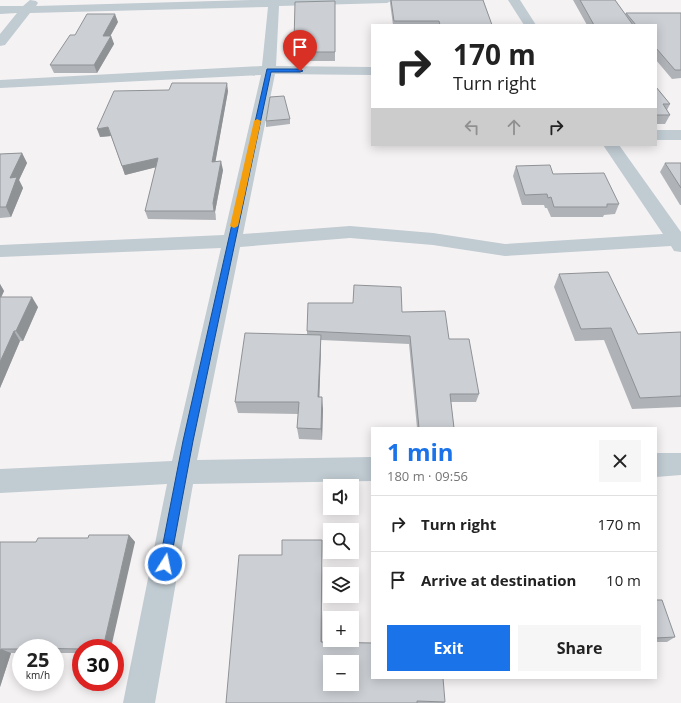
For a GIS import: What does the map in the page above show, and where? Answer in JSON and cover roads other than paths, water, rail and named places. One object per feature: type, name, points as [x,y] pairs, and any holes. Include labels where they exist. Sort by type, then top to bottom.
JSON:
[{"type":"street","points":[[0,10],[30,5],[387,0]]},
{"type":"street","points":[[514,0],[529,24]]},
{"type":"street","points":[[139,703],[182,472],[230,241],[269,70],[274,2]]},
{"type":"street","points":[[0,42],[30,5]]},
{"type":"street","points":[[0,84],[269,70],[371,71]]},
{"type":"street","points":[[657,135],[681,135]]},
{"type":"street","points":[[612,146],[678,243]]},
{"type":"street","points":[[0,251],[230,241],[350,232],[433,239],[505,250],[678,243]]},
{"type":"street","points":[[657,465],[681,464]]},
{"type":"street","points":[[0,482],[182,472],[371,469]]}]
